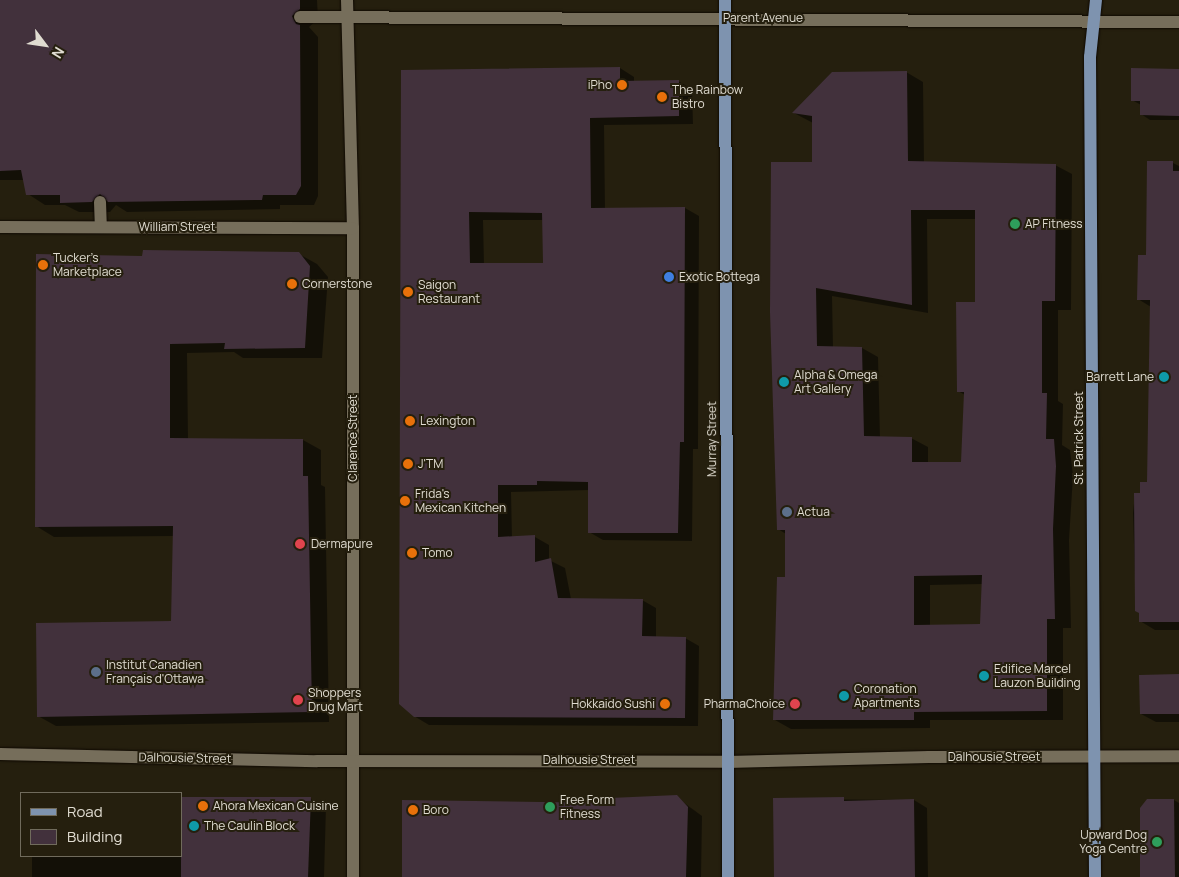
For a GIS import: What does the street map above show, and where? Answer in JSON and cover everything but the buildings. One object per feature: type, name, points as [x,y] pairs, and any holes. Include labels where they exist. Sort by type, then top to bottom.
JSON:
[{"type":"main road","name":"Murray Street","points":[[725,0],[728,877]]},
{"type":"main road","name":"St. Patrick Street","points":[[1095,877],[1090,57],[1096,0]]},
{"type":"street","name":"Clarence Street","points":[[347,0],[353,228],[352,877]]},
{"type":"street","name":"Parent Avenue","points":[[300,16],[1179,22]]},
{"type":"street","points":[[100,202],[101,227]]},
{"type":"street","name":"William Street","points":[[0,227],[353,228]]},
{"type":"street","name":"Dalhousie Street","points":[[0,754],[353,760],[727,762],[1179,756]]},
{"type":"place","name":"iPho","points":[[622,85]]},
{"type":"place","name":"The Rainbow Bistro","points":[[662,97]]},
{"type":"place","name":"AP Fitness","points":[[1015,224]]},
{"type":"place","name":"Tucker’s Marketplace","points":[[43,265]]},
{"type":"place","name":"Exotic Bottega","points":[[669,277]]},
{"type":"place","name":"Cornerstone","points":[[292,284]]},
{"type":"place","name":"Saigon Restaurant","points":[[408,292]]},
{"type":"place","name":"Barrett Lane","points":[[1164,377]]},
{"type":"place","name":"Alpha & Omega Art Gallery","points":[[784,382]]},
{"type":"place","name":"Lexington","points":[[410,421]]},
{"type":"place","name":"J'TM","points":[[408,464]]},
{"type":"place","name":"Frida's Mexican Kitchen","points":[[405,501]]},
{"type":"place","name":"Actua","points":[[787,512]]},
{"type":"place","name":"Dermapure","points":[[300,544]]},
{"type":"place","name":"Tomo","points":[[412,553]]},
{"type":"place","name":"Institut Canadien Français d'Ottawa","points":[[96,672]]},
{"type":"place","name":"Edifice Marcel Lauzon Building","points":[[984,676]]},
{"type":"place","name":"Coronation Apartments","points":[[844,696]]},
{"type":"place","name":"Shoppers Drug Mart","points":[[298,700]]},
{"type":"place","name":"Hokkaido Sushi","points":[[665,704]]},
{"type":"place","name":"PharmaChoice","points":[[795,704]]},
{"type":"place","name":"Ahora Mexican Cuisine","points":[[203,806]]},
{"type":"place","name":"Free Form Fitness","points":[[550,807]]},
{"type":"place","name":"Boro","points":[[413,810]]},
{"type":"place","name":"The Caulin Block","points":[[194,826]]},
{"type":"place","name":"Upward Dog Yoga Centre","points":[[1157,842]]}]
